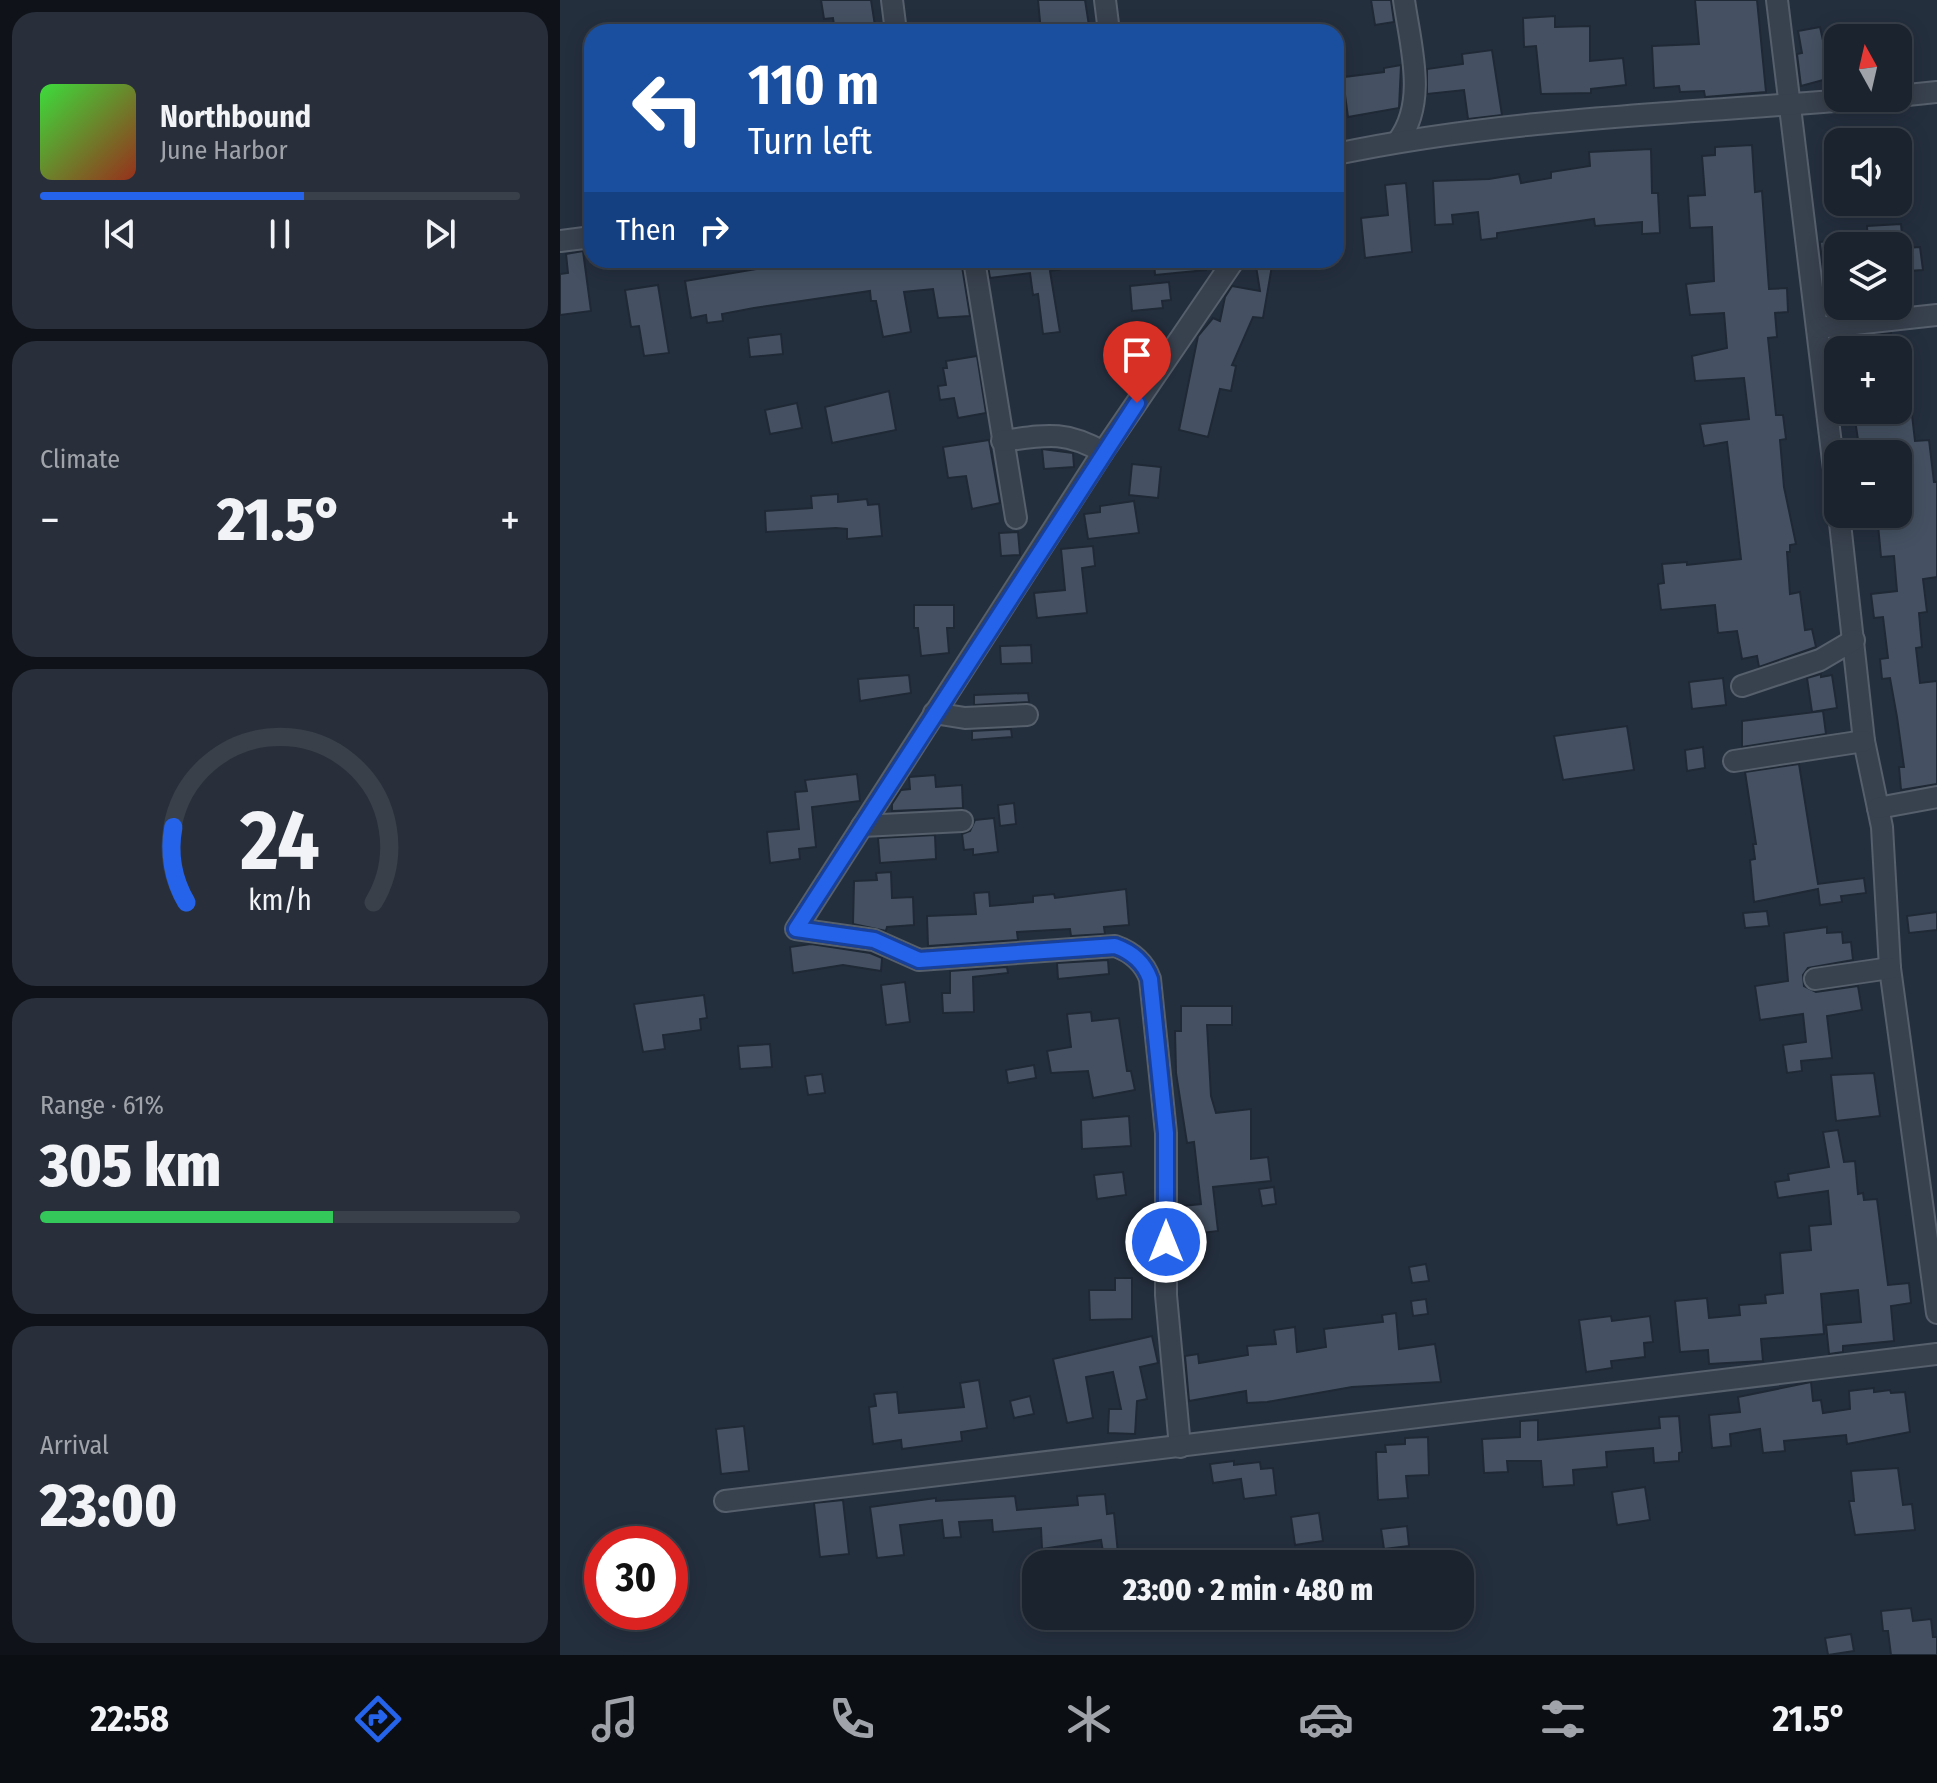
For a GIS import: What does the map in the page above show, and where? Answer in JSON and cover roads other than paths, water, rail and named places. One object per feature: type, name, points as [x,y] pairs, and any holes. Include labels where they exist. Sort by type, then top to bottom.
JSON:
[{"type":"street","points":[[892,0],[895,24]]},
{"type":"street","points":[[1105,0],[1108,24]]},
{"type":"street","points":[[1398,141],[1407,130],[1414,99],[1404,0]]},
{"type":"street","points":[[1777,0],[1831,440]]},
{"type":"street","points":[[1912,95],[1937,92]]},
{"type":"street","points":[[1344,152],[1398,141],[1596,117],[1824,102]]},
{"type":"street","points":[[560,241],[584,238]]},
{"type":"street","points":[[975,268],[1016,518]]},
{"type":"street","points":[[1180,1447],[1166,1295],[1166,1133],[1150,979],[1146,967],[1130,951],[1115,946],[919,960],[874,940],[796,929],[1103,452],[1229,268]]},
{"type":"street","points":[[1818,328],[1937,315]]},
{"type":"street","points":[[1002,441],[1057,433],[1103,452]]},
{"type":"street","points":[[1841,528],[1864,741],[1878,808],[1890,968],[1937,1313]]},
{"type":"street","points":[[1742,686],[1820,660],[1854,640]]},
{"type":"street","points":[[934,713],[965,718],[1027,715]]},
{"type":"street","points":[[1734,761],[1864,741]]},
{"type":"street","points":[[1878,808],[1937,797]]},
{"type":"street","points":[[862,826],[962,821]]},
{"type":"street","points":[[1815,979],[1890,968]]},
{"type":"street","points":[[725,1501],[1937,1354]]}]
